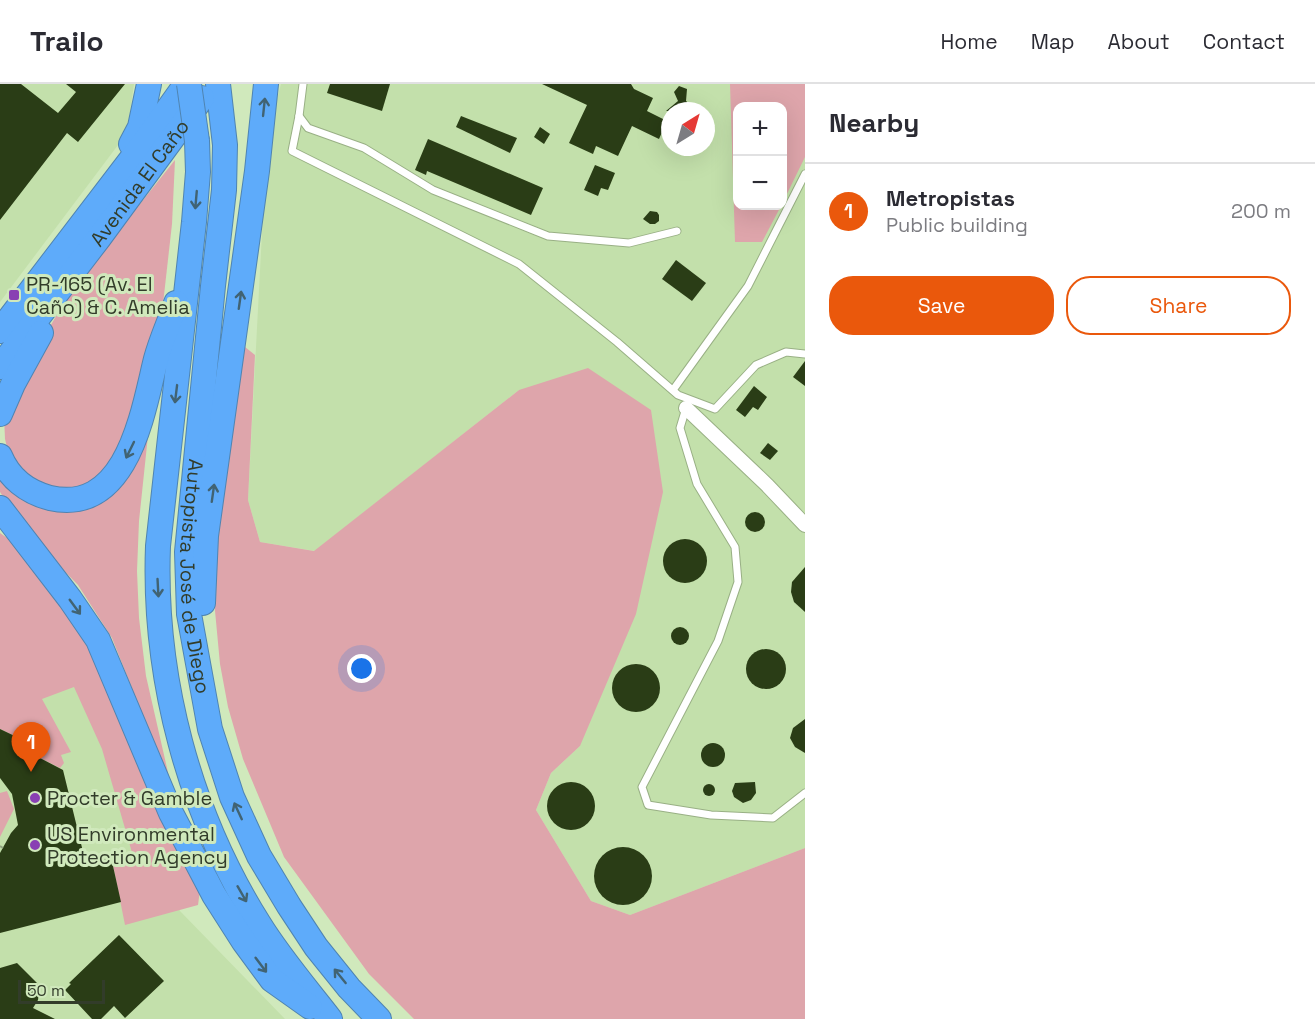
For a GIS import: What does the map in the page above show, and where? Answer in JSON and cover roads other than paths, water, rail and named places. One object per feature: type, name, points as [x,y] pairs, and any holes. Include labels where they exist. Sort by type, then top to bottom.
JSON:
[{"type":"highway","points":[[52,263],[83,209],[136,136],[149,84]]},
{"type":"highway","name":"Avenida El Caño","points":[[2,327],[188,84]]},
{"type":"highway","name":"Autopista José de Diego","points":[[188,84],[197,141],[198,172],[158,546],[157,581],[170,694],[187,766],[210,830],[232,879],[260,926],[328,1019]]},
{"type":"highway","name":"Avenida El Caño","points":[[0,367],[99,238],[211,84]]},
{"type":"highway","name":"Autopista José de Diego","points":[[218,84],[225,145],[224,190],[187,552],[189,614],[214,740],[231,797],[259,856],[288,906],[316,947],[349,988],[379,1019]]},
{"type":"highway","points":[[198,656],[206,536],[255,183],[266,84]]},
{"type":"highway","points":[[0,414],[34,346],[55,310],[75,283],[99,238]]},
{"type":"highway","points":[[0,456],[3,464],[17,482],[38,495],[54,499],[68,500],[89,495],[111,478],[124,462],[135,438],[157,355],[187,275]]},
{"type":"highway","points":[[0,508],[70,599],[98,640],[171,813],[214,895],[244,942],[273,980],[328,1019]]},
{"type":"highway","points":[[0,529],[39,561]]},
{"type":"street","points":[[679,398],[805,525]]},
{"type":"lane","points":[[303,84],[292,152],[519,264],[617,342],[679,398],[715,409],[756,364],[786,352],[805,354]]},
{"type":"lane","points":[[299,117],[308,128],[364,148],[433,190],[548,236],[629,243],[677,231]]},
{"type":"lane","points":[[805,174],[748,286],[679,398],[680,428],[697,484],[735,547],[738,582],[718,641],[642,787],[648,805],[711,815],[773,818],[805,794]]},
{"type":"place","name":"PR-165 (Av. El Caño) & C. Amelia","points":[[14,295]]},
{"type":"place","name":"Metropistas","points":[[31,772]]},
{"type":"place","name":"Procter & Gamble","points":[[35,798]]},
{"type":"place","name":"US Environmental Protection Agency","points":[[35,845]]}]
